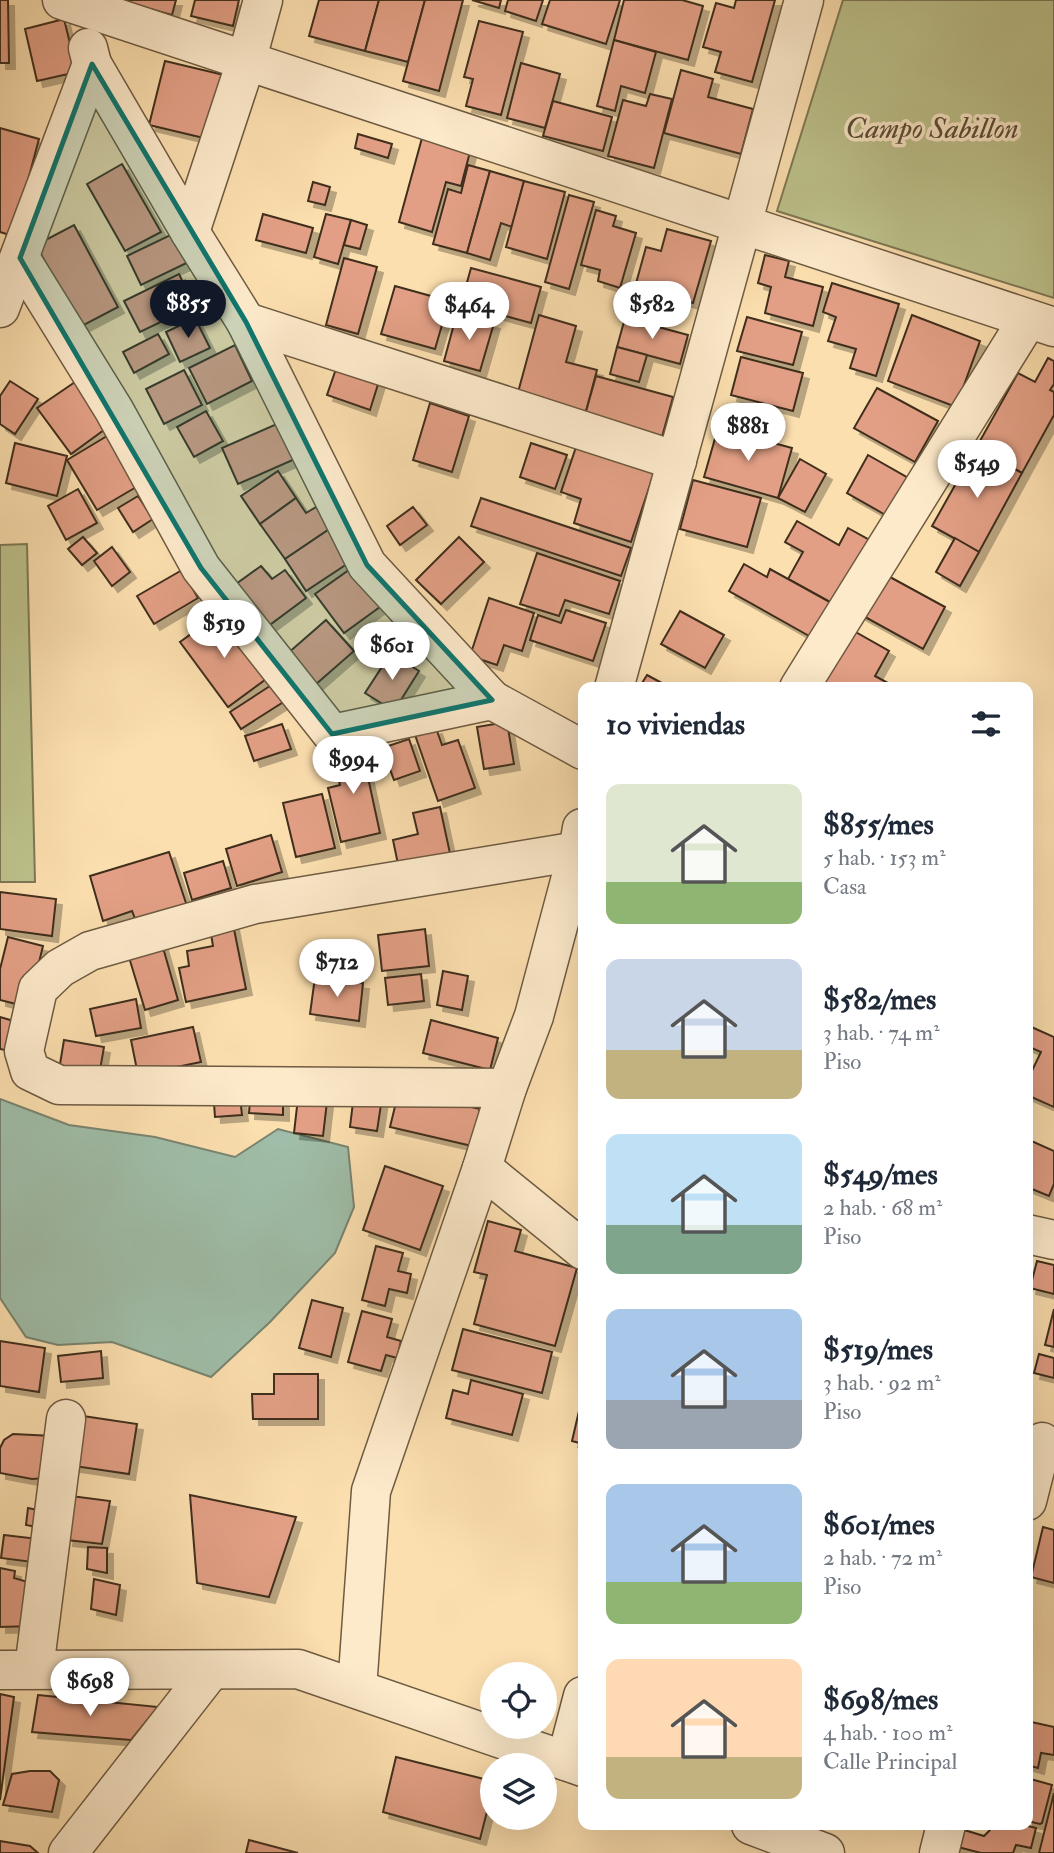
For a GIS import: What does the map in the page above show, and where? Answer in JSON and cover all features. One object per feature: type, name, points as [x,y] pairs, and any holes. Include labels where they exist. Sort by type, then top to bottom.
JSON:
[{"type":"street","points":[[190,232],[246,62],[262,0]]},
{"type":"street","points":[[616,682],[804,0]]},
{"type":"street","points":[[72,2],[246,62],[1041,323],[803,682]]},
{"type":"street","points":[[72,2],[92,64],[246,322],[367,565],[492,700],[578,747]]},
{"type":"street","points":[[0,308],[92,64]]},
{"type":"street","points":[[20,258],[114,410],[201,568],[332,734],[492,700]]},
{"type":"street","points":[[246,322],[677,461]]},
{"type":"street","points":[[507,1088],[58,1085],[30,1071],[24,1051],[38,989],[60,968],[90,951],[256,904],[578,838]]},
{"type":"street","points":[[357,1689],[370,1491],[534,1016],[578,846]]},
{"type":"street","points":[[482,1168],[578,1246]]},
{"type":"street","points":[[1033,1235],[1054,1240]]},
{"type":"street","points":[[66,1419],[17,1669],[298,1669],[574,1764],[578,1734]]},
{"type":"street","points":[[1033,1476],[1041,1442]]},
{"type":"street","points":[[68,1853],[211,1670]]},
{"type":"street","points":[[765,1830],[825,1853]]},
{"type":"street","points":[[939,1853],[945,1830]]},
{"type":"highlighted area","points":[[92,64],[246,322],[367,565],[492,700],[332,734],[201,568],[20,258]]},
{"type":"green space","name":"Campo Sabillon","points":[[843,0],[1054,0],[1054,298],[777,211]]},
{"type":"green space","points":[[27,544],[35,882],[0,882],[0,545]]},
{"type":"shaded area","points":[[0,1099],[69,1125],[155,1137],[235,1157],[278,1129],[348,1147],[354,1207],[335,1253],[270,1322],[211,1377],[112,1342],[58,1345],[26,1337],[0,1298]]},
{"type":"building","points":[[0,0],[8,0],[9,63],[0,63]]},
{"type":"building","points":[[117,0],[176,0],[172,15]]},
{"type":"building","points":[[195,0],[239,0],[233,26],[191,16]]},
{"type":"building","points":[[319,0],[379,0],[365,51],[309,36]]},
{"type":"building","points":[[379,0],[425,0],[408,62],[365,51]]},
{"type":"building","points":[[425,0],[463,0],[439,91],[403,81]]},
{"type":"building","points":[[472,0],[501,0],[499,8]]},
{"type":"building","points":[[508,0],[543,0],[536,21],[505,11]]},
{"type":"building","points":[[550,0],[620,0],[606,44],[542,24]]},
{"type":"building","points":[[624,0],[682,0],[703,6],[688,60],[614,40]]},
{"type":"building","points":[[736,0],[775,0],[752,82],[715,72],[721,52],[703,47],[716,3],[734,8]]},
{"type":"building","points":[[64,19],[77,72],[37,81],[25,29]]},
{"type":"building","points":[[479,21],[523,32],[501,115],[466,106],[473,79],[464,77]]},
{"type":"building","points":[[614,40],[656,52],[645,93],[621,86],[615,111],[597,106]]},
{"type":"building","points":[[165,61],[224,75],[208,139],[149,125]]},
{"type":"building","points":[[521,63],[560,74],[545,128],[507,118]]},
{"type":"building","points":[[681,70],[713,79],[708,97],[753,109],[741,154],[664,133]]},
{"type":"building","points":[[650,94],[672,99],[654,168],[608,156],[623,100],[646,106]]},
{"type":"building","points":[[553,101],[612,117],[603,151],[543,136]]},
{"type":"building","points":[[0,128],[39,139],[13,236],[0,232]]},
{"type":"building","points":[[358,134],[392,144],[388,158],[355,148]]},
{"type":"building","points":[[422,138],[470,152],[461,186],[446,182],[432,232],[399,222]]},
{"type":"building","points":[[122,164],[161,232],[125,251],[87,184]]},
{"type":"building","points":[[468,165],[490,171],[467,253],[433,244],[448,189],[461,193]]},
{"type":"building","points":[[490,171],[524,181],[512,227],[501,223],[490,260],[467,253]]},
{"type":"building","points":[[524,181],[565,192],[547,259],[506,247]]},
{"type":"building","points":[[313,182],[330,187],[325,205],[308,201]]},
{"type":"building","points":[[569,195],[594,202],[569,289],[545,282]]},
{"type":"building","points":[[596,210],[616,216],[613,226],[636,233],[620,288],[598,281],[600,270],[581,265]]},
{"type":"building","points":[[263,214],[313,228],[306,253],[256,240]]},
{"type":"building","points":[[326,214],[351,220],[338,264],[314,257]]},
{"type":"building","points":[[351,220],[367,225],[360,249],[344,245]]},
{"type":"building","points":[[74,225],[118,307],[80,327],[36,245]]},
{"type":"building","points":[[185,228],[199,257],[141,285],[127,256]]},
{"type":"building","points":[[667,229],[711,241],[693,303],[635,287],[646,247],[661,251]]},
{"type":"building","points":[[765,255],[789,261],[785,277],[823,287],[813,326],[765,313],[771,287],[758,283]]},
{"type":"building","points":[[344,258],[377,267],[358,334],[326,325]]},
{"type":"building","points":[[471,268],[541,287],[531,323],[461,304]]},
{"type":"building","points":[[179,274],[194,306],[140,332],[124,301]]},
{"type":"building","points":[[832,283],[899,304],[876,376],[850,368],[856,349],[828,341],[836,317],[823,312]]},
{"type":"building","points":[[395,286],[449,301],[435,349],[381,334]]},
{"type":"building","points":[[457,313],[494,323],[480,371],[444,361]]},
{"type":"building","points":[[539,315],[576,326],[566,362],[597,370],[585,415],[517,396]]},
{"type":"building","points":[[912,315],[980,341],[956,407],[888,381]]},
{"type":"building","points":[[747,317],[802,332],[793,365],[737,351]]},
{"type":"building","points":[[195,318],[210,348],[180,362],[166,332]]},
{"type":"building","points":[[625,318],[688,335],[680,364],[617,347]]},
{"type":"building","points":[[158,334],[169,354],[134,373],[123,352]]},
{"type":"building","points":[[235,345],[252,381],[207,404],[189,368]]},
{"type":"building","points":[[617,347],[647,355],[639,382],[610,374]]},
{"type":"building","points":[[741,357],[803,373],[793,411],[731,395]]},
{"type":"building","points":[[1048,358],[1054,361],[1054,384],[1050,390],[1054,392],[1054,415],[1022,473],[976,448],[1018,373],[1035,382]]},
{"type":"building","points":[[337,366],[379,381],[370,410],[327,395]]},
{"type":"building","points":[[184,370],[202,405],[164,424],[146,389]]},
{"type":"building","points":[[596,376],[673,397],[662,437],[585,415]]},
{"type":"building","points":[[10,381],[38,399],[15,434],[0,424],[0,396]]},
{"type":"building","points":[[75,382],[108,427],[71,454],[37,408]]},
{"type":"building","points":[[877,388],[938,421],[915,462],[854,428]]},
{"type":"building","points":[[430,403],[469,416],[452,472],[413,460]]},
{"type":"building","points":[[206,411],[223,441],[194,457],[177,427]]},
{"type":"building","points":[[279,423],[295,459],[238,484],[222,448]]},
{"type":"building","points":[[718,428],[792,448],[778,498],[704,477]]},
{"type":"building","points":[[107,436],[138,486],[97,510],[67,460]]},
{"type":"building","points":[[15,443],[67,456],[57,496],[6,483]]},
{"type":"building","points":[[531,443],[567,455],[555,489],[520,477]]},
{"type":"building","points":[[577,444],[655,470],[631,542],[574,523],[581,499],[561,492]]},
{"type":"building","points":[[976,448],[1022,473],[979,552],[932,526]]},
{"type":"building","points":[[868,455],[910,479],[889,517],[847,493]]},
{"type":"building","points":[[800,459],[826,474],[805,512],[778,498]]},
{"type":"building","points":[[278,471],[296,498],[260,524],[241,496]]},
{"type":"building","points":[[693,480],[761,498],[747,547],[680,529]]},
{"type":"building","points":[[78,489],[97,523],[66,540],[48,506]]},
{"type":"building","points":[[138,496],[153,519],[133,532],[118,508]]},
{"type":"building","points":[[296,498],[306,513],[316,507],[331,528],[285,559],[260,524]]},
{"type":"building","points":[[481,498],[631,548],[621,576],[471,526]]},
{"type":"building","points":[[413,507],[427,525],[400,545],[387,526]]},
{"type":"building","points":[[797,521],[839,545],[848,528],[873,542],[837,606],[788,579],[803,552],[785,542]]},
{"type":"building","points":[[331,528],[353,560],[306,591],[285,559]]},
{"type":"building","points":[[83,537],[97,553],[82,565],[68,549]]},
{"type":"building","points":[[459,537],[484,562],[441,604],[416,580]]},
{"type":"building","points":[[955,538],[979,552],[960,586],[936,572]]},
{"type":"building","points":[[112,547],[130,572],[112,586],[94,561]]},
{"type":"building","points":[[537,553],[620,581],[609,614],[565,600],[559,616],[520,604]]},
{"type":"building","points":[[744,564],[767,577],[770,569],[837,606],[818,641],[729,591]]},
{"type":"building","points":[[356,565],[384,604],[344,633],[315,594]]},
{"type":"building","points":[[261,566],[272,579],[285,570],[306,598],[267,627],[236,584]]},
{"type":"building","points":[[182,570],[198,598],[154,624],[137,596]]},
{"type":"building","points":[[879,571],[945,607],[923,649],[856,612]]},
{"type":"building","points":[[489,598],[534,613],[522,651],[504,645],[497,665],[470,656]]},
{"type":"building","points":[[566,610],[606,623],[593,661],[530,640],[538,615],[561,623]]},
{"type":"building","points":[[680,611],[724,635],[705,668],[661,644]]},
{"type":"building","points":[[220,613],[269,677],[228,707],[180,642]]},
{"type":"building","points":[[326,620],[354,651],[315,685],[287,654]]},
{"type":"building","points":[[845,626],[889,651],[875,676],[886,682],[823,682]]},
{"type":"building","points":[[391,653],[419,671],[394,711],[365,693]]},
{"type":"building","points":[[647,675],[660,682],[643,682]]},
{"type":"building","points":[[273,684],[285,701],[241,729],[230,712]]},
{"type":"building","points":[[507,722],[514,764],[484,769],[477,727]]},
{"type":"building","points":[[282,724],[291,749],[254,761],[245,736]]},
{"type":"building","points":[[436,728],[442,745],[458,740],[475,788],[438,801],[415,735]]},
{"type":"building","points":[[409,739],[420,771],[394,780],[382,748]]},
{"type":"building","points":[[361,745],[380,833],[341,842],[328,788],[340,785],[332,751]]},
{"type":"building","points":[[322,794],[335,848],[296,857],[283,803]]},
{"type":"building","points":[[440,807],[451,858],[399,869],[393,840],[418,834],[413,813]]},
{"type":"building","points":[[271,835],[282,872],[237,886],[226,849]]},
{"type":"building","points":[[169,852],[187,906],[136,921],[132,911],[103,921],[90,876]]},
{"type":"building","points":[[223,861],[231,888],[192,900],[184,873]]},
{"type":"building","points":[[0,892],[56,899],[52,936],[0,929]]},
{"type":"building","points":[[233,924],[246,989],[186,1002],[179,968],[189,966],[187,951],[213,946],[210,928]]},
{"type":"building","points":[[425,929],[429,966],[382,971],[378,935]]},
{"type":"building","points":[[8,937],[43,946],[28,1007],[0,1000],[0,969]]},
{"type":"building","points":[[162,944],[178,1000],[145,1010],[128,954]]},
{"type":"building","points":[[443,971],[468,976],[462,1010],[437,1005]]},
{"type":"building","points":[[421,974],[424,1001],[388,1005],[385,978]]},
{"type":"building","points":[[315,977],[363,983],[359,1021],[310,1014]]},
{"type":"building","points":[[136,999],[141,1028],[96,1036],[90,1009]]},
{"type":"building","points":[[0,1017],[17,1022],[10,1051],[0,1049]]},
{"type":"building","points":[[431,1020],[498,1038],[490,1070],[423,1053]]},
{"type":"building","points":[[193,1027],[201,1062],[138,1075],[131,1040]]},
{"type":"building","points":[[1033,1028],[1054,1037],[1054,1107],[1033,1098],[1033,1069],[1041,1052],[1033,1049]]},
{"type":"building","points":[[64,1040],[104,1047],[99,1076],[59,1070]]},
{"type":"building","points":[[239,1088],[242,1115],[215,1117],[213,1090]]},
{"type":"building","points":[[251,1088],[283,1090],[283,1115],[249,1113]]},
{"type":"building","points":[[299,1089],[328,1093],[323,1136],[294,1133]]},
{"type":"building","points":[[399,1090],[480,1109],[472,1146],[390,1127]]},
{"type":"building","points":[[354,1094],[382,1098],[377,1131],[350,1127]]},
{"type":"building","points":[[1033,1142],[1054,1151],[1054,1184],[1049,1196],[1033,1189]]},
{"type":"building","points":[[385,1166],[443,1186],[420,1250],[363,1230]]},
{"type":"building","points":[[488,1221],[521,1230],[515,1251],[577,1268],[555,1346],[474,1324],[487,1275],[474,1272]]},
{"type":"building","points":[[376,1246],[403,1253],[398,1271],[411,1274],[407,1293],[389,1289],[385,1306],[362,1300]]},
{"type":"building","points":[[1037,1261],[1054,1265],[1054,1294],[1033,1289]]},
{"type":"building","points":[[312,1300],[343,1308],[331,1357],[299,1348]]},
{"type":"building","points":[[1054,1309],[1054,1347],[1045,1345]]},
{"type":"building","points":[[362,1311],[392,1319],[387,1337],[401,1341],[397,1358],[386,1355],[381,1371],[348,1362]]},
{"type":"building","points":[[463,1329],[552,1352],[542,1393],[452,1370]]},
{"type":"building","points":[[0,1341],[45,1348],[39,1392],[0,1386]]},
{"type":"building","points":[[101,1351],[103,1378],[61,1382],[58,1356]]},
{"type":"building","points":[[1039,1354],[1054,1358],[1054,1378],[1034,1373]]},
{"type":"building","points":[[274,1374],[318,1374],[318,1419],[253,1419],[252,1394],[274,1394]]},
{"type":"building","points":[[471,1380],[523,1394],[512,1435],[446,1418],[453,1390],[468,1394]]},
{"type":"building","points":[[578,1415],[578,1443],[572,1441]]},
{"type":"building","points":[[83,1416],[137,1424],[129,1474],[74,1466]]},
{"type":"building","points":[[13,1434],[53,1436],[46,1478],[32,1479],[0,1473],[0,1448],[4,1440]]},
{"type":"building","points":[[190,1495],[296,1517],[269,1597],[197,1583]]},
{"type":"building","points":[[71,1496],[110,1501],[102,1544],[67,1540]]},
{"type":"building","points":[[28,1508],[47,1512],[47,1529],[26,1525]]},
{"type":"building","points":[[1043,1527],[1054,1530],[1054,1583],[1033,1578]]},
{"type":"building","points":[[4,1535],[47,1540],[40,1563],[1,1558]]},
{"type":"building","points":[[88,1547],[107,1548],[107,1573],[87,1569]]},
{"type":"building","points":[[0,1568],[15,1571],[14,1578],[31,1583],[34,1626],[0,1627]]},
{"type":"building","points":[[94,1579],[120,1585],[116,1615],[91,1609]]},
{"type":"building","points":[[0,1694],[14,1697],[0,1800]]},
{"type":"building","points":[[38,1695],[158,1707],[131,1740],[32,1732]]},
{"type":"building","points":[[1033,1722],[1054,1727],[1054,1755],[1041,1753],[1038,1768],[1033,1767]]},
{"type":"building","points":[[396,1757],[480,1778],[480,1830],[482,1830],[480,1839],[383,1812]]},
{"type":"building","points":[[50,1771],[59,1780],[52,1812],[3,1805],[12,1774]]},
{"type":"building","points":[[1033,1780],[1052,1785],[1040,1824],[1033,1822]]},
{"type":"building","points":[[1054,1793],[1054,1853],[1039,1853]]},
{"type":"building","points":[[1036,1828],[1031,1848],[1016,1845],[1013,1853],[981,1853],[954,1846],[958,1830],[984,1836],[990,1830]]},
{"type":"building","points":[[249,1840],[298,1853],[246,1853]]},
{"type":"building","points":[[0,1841],[30,1846],[38,1853],[0,1853]]}]
